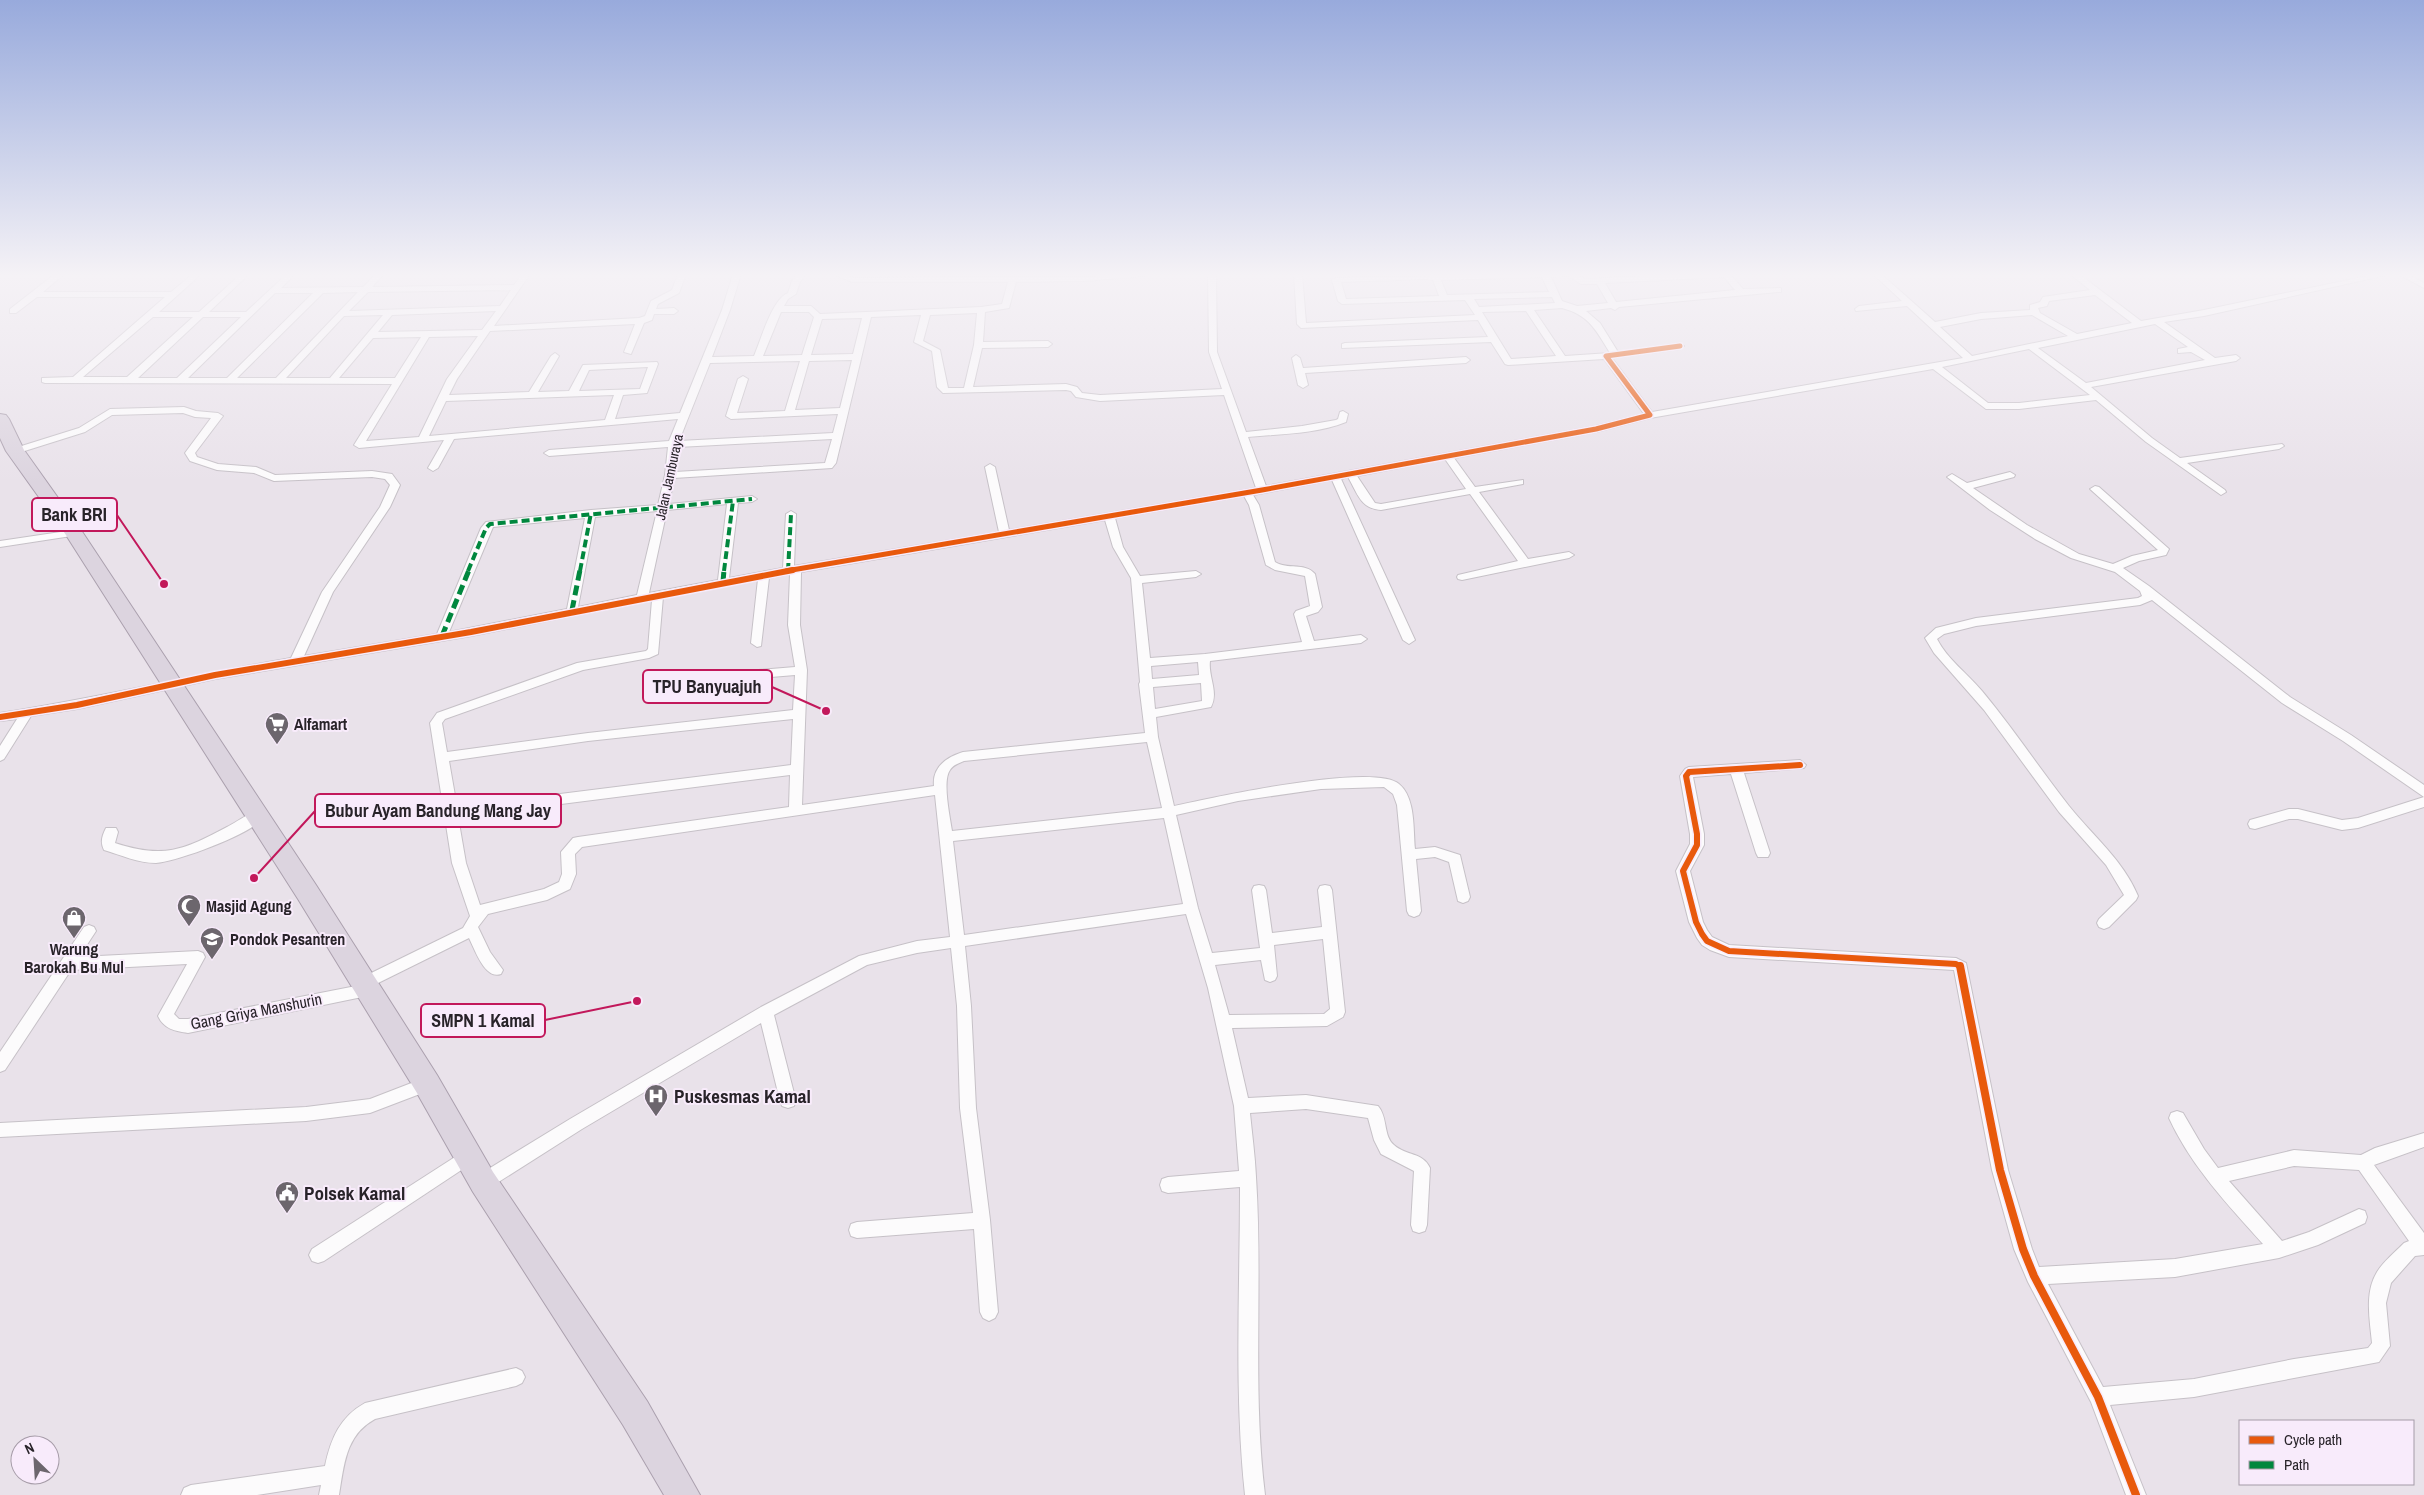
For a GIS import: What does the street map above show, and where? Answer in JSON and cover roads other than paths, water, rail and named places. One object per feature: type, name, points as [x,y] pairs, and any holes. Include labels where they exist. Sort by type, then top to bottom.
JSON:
[{"type":"highway","points":[[1,423],[15,451],[74,533],[258,816],[364,987],[427,1084],[483,1182],[635,1413],[683,1495]]},
{"type":"street","points":[[75,380],[116,344]]},
{"type":"street","points":[[129,381],[169,344]]},
{"type":"street","points":[[180,380],[218,344]]},
{"type":"street","points":[[230,380],[267,344]]},
{"type":"street","points":[[279,380],[313,344]]},
{"type":"street","points":[[332,381],[362,344]]},
{"type":"street","points":[[421,344],[359,445],[683,416]]},
{"type":"street","points":[[423,438],[452,380],[476,344]]},
{"type":"street","points":[[628,352],[631,344]]},
{"type":"street","name":"Jalan Jamburaya","points":[[642,598],[670,475],[673,444],[712,344]]},
{"type":"street","points":[[757,359],[763,344]]},
{"type":"street","points":[[790,414],[810,344]]},
{"type":"street","points":[[670,475],[828,466],[831,463],[838,436],[859,344]]},
{"type":"street","points":[[922,344],[936,350],[942,387],[950,392],[1066,386],[1074,389],[1082,397],[1100,398],[1227,392]]},
{"type":"street","points":[[968,391],[978,345],[1048,344]]},
{"type":"street","points":[[1213,344],[1213,352],[1262,490]]},
{"type":"street","points":[[1345,346],[1394,344]]},
{"type":"street","points":[[1300,371],[1468,363],[1456,344]]},
{"type":"street","points":[[1495,344],[1506,361],[1510,363],[1611,355],[1680,346]]},
{"type":"street","points":[[1552,344],[1562,358]]},
{"type":"street","points":[[1606,344],[1611,355],[1650,415]]},
{"type":"street","points":[[1955,344],[1970,359]]},
{"type":"street","points":[[0,717],[104,700],[171,684],[442,636],[723,582],[1262,490],[1596,429],[1650,415],[1936,366],[2041,344]]},
{"type":"street","points":[[2189,344],[2195,348],[2193,349]]},
{"type":"street","points":[[2030,346],[2085,386],[2121,418],[2221,492]]},
{"type":"street","points":[[2181,351],[2193,349],[2213,361]]},
{"type":"street","points":[[532,395],[555,356]]},
{"type":"street","points":[[706,360],[856,357]]},
{"type":"street","points":[[1296,358],[1303,385]]},
{"type":"street","points":[[2085,386],[2236,358]]},
{"type":"street","points":[[443,398],[644,391],[654,364],[586,367],[573,393]]},
{"type":"street","points":[[1936,366],[1986,406],[2019,406],[2098,397]]},
{"type":"street","points":[[45,380],[399,381]]},
{"type":"street","points":[[744,380],[731,416],[844,411]]},
{"type":"street","points":[[609,422],[620,393]]},
{"type":"street","points":[[15,451],[82,430],[110,412],[184,410],[195,414],[218,416],[190,453],[193,459],[204,465],[256,470],[274,478],[356,475],[388,476],[395,485],[385,507],[328,592],[296,662]]},
{"type":"street","points":[[1242,435],[1302,429],[1338,422],[1343,420],[1343,414]]},
{"type":"street","points":[[433,468],[452,436]]},
{"type":"street","points":[[549,453],[673,444],[838,436]]},
{"type":"street","points":[[2178,461],[2280,446]]},
{"type":"street","points":[[1447,456],[1524,562]]},
{"type":"street","points":[[990,467],[1005,534]]},
{"type":"street","points":[[1350,473],[1368,502],[1377,506],[1519,482]]},
{"type":"street","points":[[1965,486],[2010,475]]},
{"type":"street","points":[[1336,476],[1409,640]]},
{"type":"street","points":[[1952,477],[2055,546],[2090,561],[2115,567],[2145,588],[2286,700],[2347,738],[2424,792]]},
{"type":"street","points":[[2096,489],[2163,547],[2165,551],[2124,562],[2115,567]]},
{"type":"street","points":[[1247,492],[1254,506],[1270,563],[1276,568],[1304,570],[1310,574],[1316,607],[1300,616],[1309,645]]},
{"type":"street","points":[[442,636],[486,528],[490,524],[752,499]]},
{"type":"street","points":[[723,582],[733,501]]},
{"type":"street","points":[[572,610],[591,513]]},
{"type":"street","points":[[791,514],[794,625],[801,670],[796,810]]},
{"type":"street","points":[[1108,516],[1118,547],[1136,580],[1139,629],[1145,662],[1145,684],[1152,737],[1191,908],[1223,1022],[1242,1106],[1248,1178],[1249,1404],[1251,1460],[1255,1495]]},
{"type":"street","points":[[0,544],[74,533]]},
{"type":"street","points":[[1462,577],[1524,562],[1569,555]]},
{"type":"street","points":[[1136,580],[1196,574]]},
{"type":"street","points":[[757,643],[764,576]]},
{"type":"street","points":[[2104,923],[2131,896],[2129,889],[2116,870],[2065,811],[1977,693],[1937,648],[1931,638],[1940,631],[1976,622],[2140,601],[2148,596],[2145,588]]},
{"type":"street","points":[[496,970],[485,956],[459,863],[436,723],[441,716],[581,666],[649,654],[654,651],[658,595]]},
{"type":"street","points":[[1145,662],[1205,658],[1361,639]]},
{"type":"street","points":[[1149,714],[1207,704],[1209,701],[1204,679],[1205,658]]},
{"type":"street","points":[[712,678],[801,670]]},
{"type":"street","points":[[1145,684],[1204,679]]},
{"type":"street","points":[[0,756],[26,714]]},
{"type":"street","points":[[442,757],[588,737],[799,714]]},
{"type":"street","points":[[989,1312],[982,1220],[968,1108],[964,1014],[940,790],[944,766],[951,761],[963,757],[1152,737]]},
{"type":"street","points":[[1800,765],[1689,772],[1686,776],[1697,834],[1697,846],[1686,862],[1683,871],[1696,922],[1707,941],[1729,951],[1956,964],[1961,967],[2000,1170],[2014,1222],[2034,1276],[2098,1397],[2136,1495]]},
{"type":"street","points":[[450,813],[797,769]]},
{"type":"street","points":[[1736,769],[1763,853]]},
{"type":"street","points":[[945,837],[1169,812],[1267,792],[1321,784],[1385,782],[1394,785],[1399,791],[1404,805],[1414,911]]},
{"type":"street","points":[[364,987],[468,932],[484,909],[501,903],[547,894],[565,885],[569,874],[568,852],[578,842],[940,790]]},
{"type":"street","points":[[2254,824],[2289,814],[2298,814],[2342,825],[2358,823],[2424,802]]},
{"type":"street","points":[[110,832],[109,846],[148,857],[170,855],[206,844],[258,816]]},
{"type":"street","points":[[1409,855],[1435,852],[1455,859],[1464,897]]},
{"type":"street","points":[[1259,890],[1270,976]]},
{"type":"street","points":[[1223,1022],[1327,1020],[1333,1018],[1338,1012],[1325,890]]},
{"type":"street","points":[[483,1182],[576,1124],[766,1012],[864,960],[917,947],[1191,908]]},
{"type":"street","points":[[0,1065],[89,931]]},
{"type":"street","points":[[1206,960],[1330,932]]},
{"type":"street","name":"Gang Griya Manshurin","points":[[68,964],[198,958],[165,1016],[176,1025],[188,1026],[364,987]]},
{"type":"street","points":[[766,1012],[788,1101]]},
{"type":"street","points":[[0,1130],[306,1114],[370,1106],[427,1084]]},
{"type":"street","points":[[1242,1106],[1306,1102],[1372,1111],[1376,1114],[1385,1146],[1390,1152],[1418,1163],[1422,1168],[1418,1225]]},
{"type":"street","points":[[2177,1118],[2188,1142],[2214,1176],[2279,1250]]},
{"type":"street","points":[[2214,1176],[2294,1158],[2315,1158],[2363,1163],[2375,1156],[2424,1140]]},
{"type":"street","points":[[318,1256],[469,1156]]},
{"type":"street","points":[[2098,1397],[2194,1388],[2294,1368],[2373,1356],[2381,1346],[2377,1303],[2382,1278],[2410,1250],[2423,1246],[2363,1163]]},
{"type":"street","points":[[1168,1185],[1248,1178]]},
{"type":"street","points":[[2034,1276],[2175,1268],[2279,1250],[2312,1239],[2359,1218]]},
{"type":"street","points":[[857,1230],[982,1220]]},
{"type":"street","points":[[329,1495],[343,1433],[361,1414],[516,1377]]},
{"type":"street","points":[[191,1495],[334,1474]]},
{"type":"place","name":"Bank BRI","points":[[164,584]]},
{"type":"place","name":"TPU Banyuajuh","points":[[826,711]]},
{"type":"place","name":"Alfamart","points":[[277,745]]},
{"type":"place","name":"Bubur Ayam Bandung Mang Jay","points":[[254,878]]},
{"type":"place","name":"Masjid Agung","points":[[189,927]]},
{"type":"place","name":"Warung Barokah Bu Mul","points":[[74,939]]},
{"type":"place","name":"Pondok Pesantren","points":[[212,960]]},
{"type":"place","name":"SMPN 1 Kamal","points":[[637,1001]]},
{"type":"place","name":"Puskesmas Kamal","points":[[656,1117]]},
{"type":"place","name":"Polsek Kamal","points":[[287,1214]]}]
